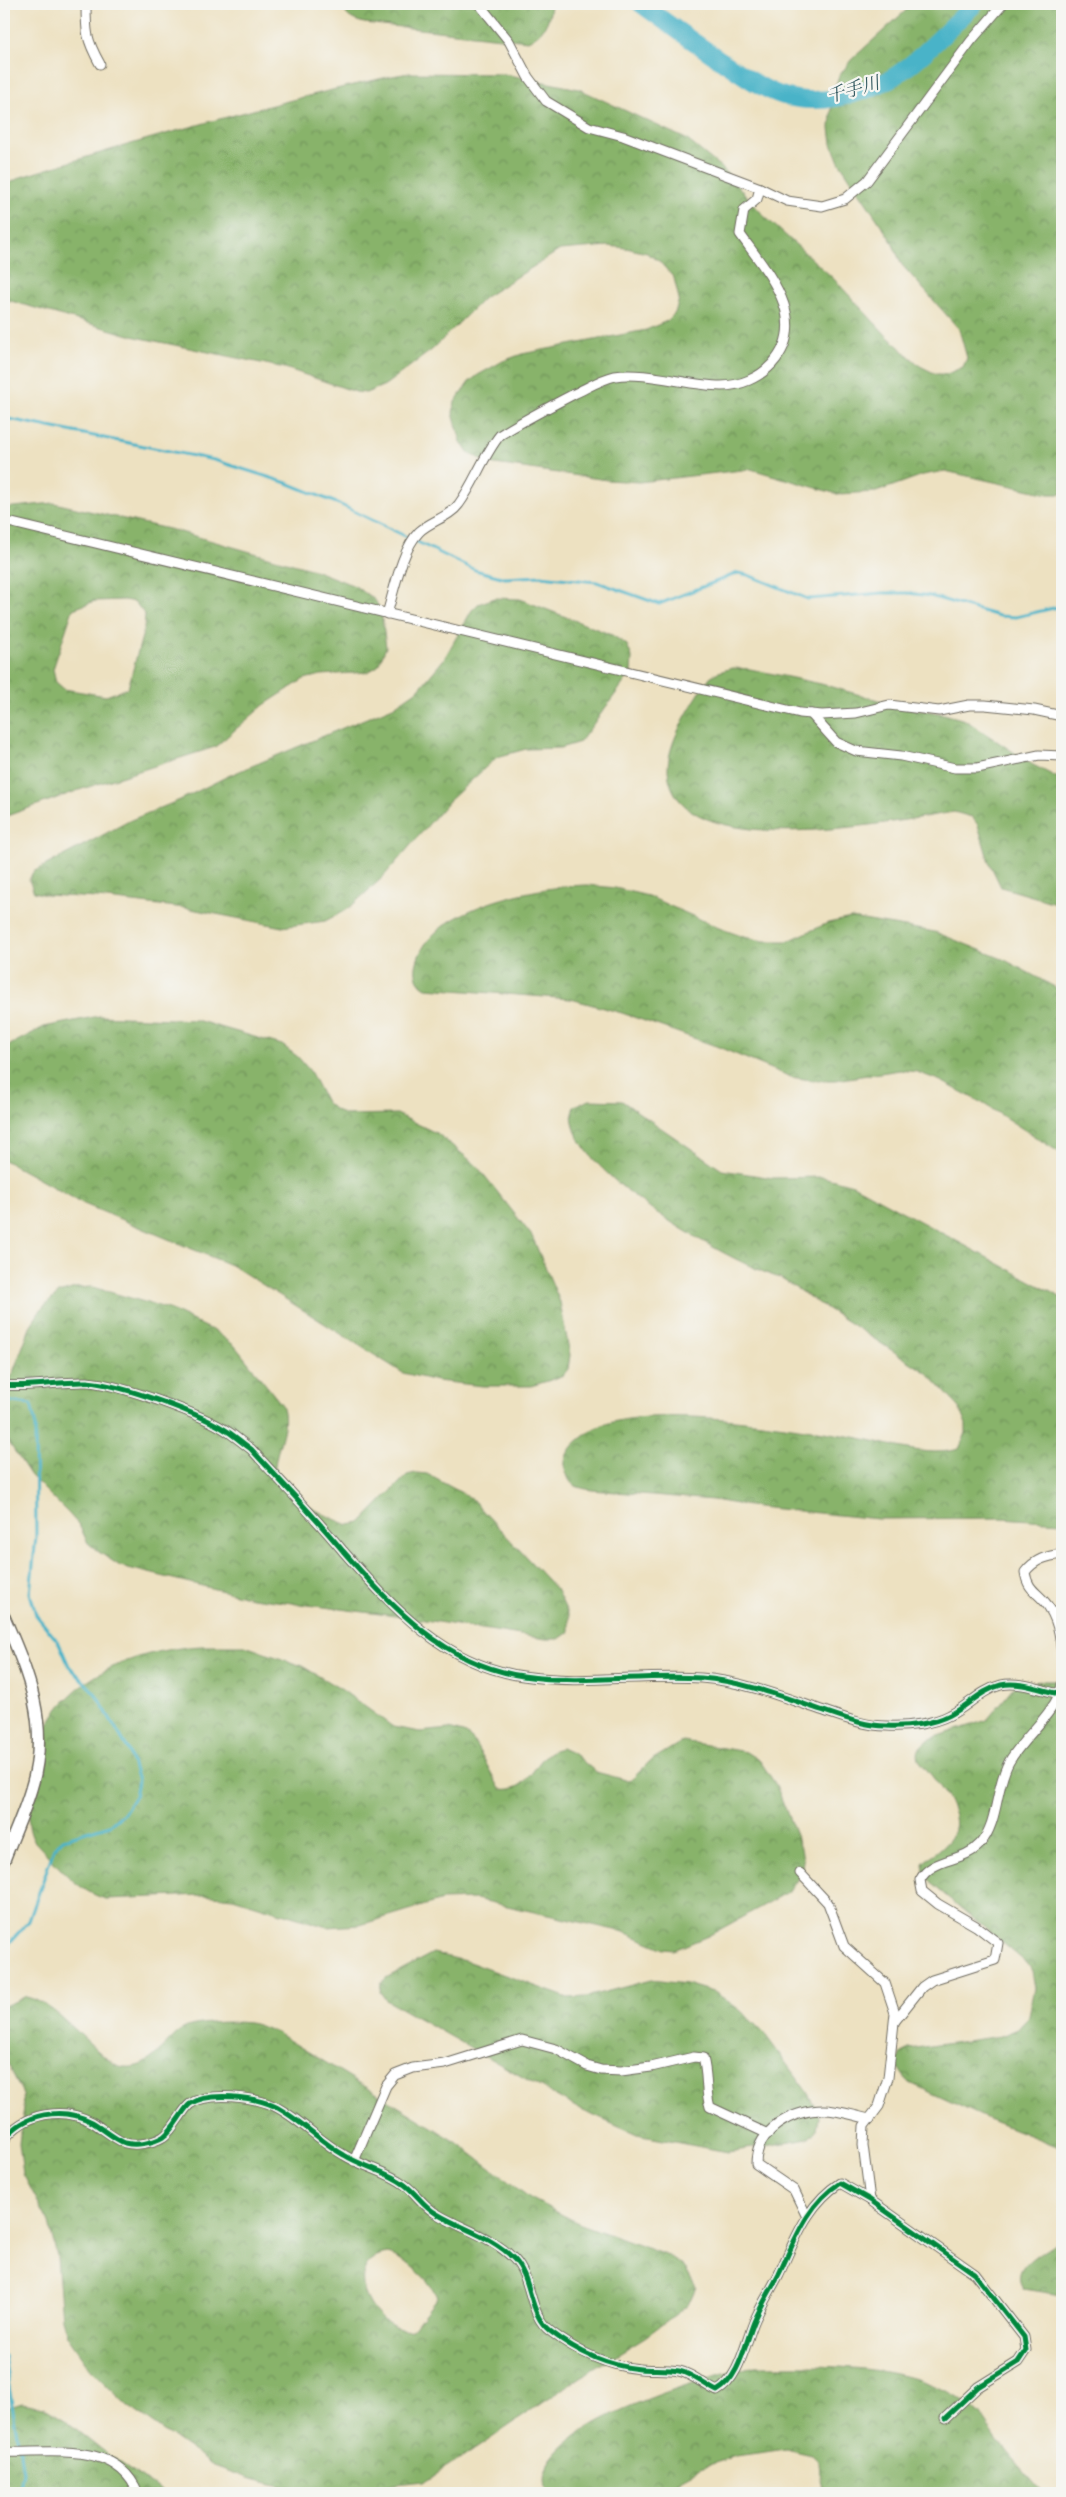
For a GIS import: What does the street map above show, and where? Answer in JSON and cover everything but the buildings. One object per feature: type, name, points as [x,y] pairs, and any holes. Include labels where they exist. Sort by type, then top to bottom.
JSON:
[{"type":"main road","points":[[4,1616],[34,1694],[39,1724],[39,1753],[32,1788],[4,1860]]},
{"type":"street","points":[[86,4],[88,44],[100,64]]},
{"type":"street","points":[[479,4],[509,41],[534,87],[546,101],[570,118],[589,127],[623,136],[760,188],[787,201],[822,206],[845,199],[867,181],[971,41],[1003,4]]},
{"type":"street","points":[[387,614],[411,544],[418,532],[458,506],[471,486],[490,448],[500,435],[597,382],[616,376],[721,386],[742,383],[762,374],[773,363],[783,348],[788,333],[788,312],[774,283],[740,234],[744,210],[757,198],[760,188]]},
{"type":"street","points":[[4,521],[800,713],[856,713],[889,706],[939,711],[969,705],[985,705],[1034,710],[1062,716]]},
{"type":"street","points":[[4,527],[15,523]]},
{"type":"street","points":[[811,714],[836,742],[856,751],[901,756],[955,768],[977,768],[1039,756],[1062,756]]},
{"type":"street","points":[[4,1385],[28,1386],[59,1382],[100,1383],[189,1413],[229,1432],[251,1449],[383,1597],[432,1639],[454,1654],[481,1666],[521,1676],[569,1681],[702,1678],[739,1685],[853,1721],[884,1726],[929,1722],[950,1716],[986,1691],[1003,1684],[1016,1684],[1055,1693],[1061,1688]]},
{"type":"street","points":[[1062,1554],[1039,1558],[1031,1563],[1025,1572],[1027,1584],[1051,1610],[1059,1633],[1062,1665]]},
{"type":"street","points":[[895,2021],[922,1987],[932,1980],[995,1960],[998,1943],[976,1926],[938,1904],[922,1891],[920,1880],[930,1867],[970,1853],[980,1844],[988,1831],[1008,1764],[1020,1744],[1054,1704],[1061,1688]]},
{"type":"street","points":[[800,1873],[828,1903],[844,1946],[884,1983],[895,2021],[888,2078],[879,2106],[864,2126],[863,2145],[870,2200]]},
{"type":"street","points":[[354,2161],[386,2086],[395,2075],[414,2068],[445,2064],[522,2040],[556,2049],[587,2066],[601,2070],[621,2071],[651,2067],[694,2057],[703,2058],[707,2074],[706,2093],[710,2107],[768,2134]]},
{"type":"street","points":[[4,2140],[9,2134],[30,2119],[54,2112],[66,2113],[90,2121],[125,2143],[142,2144],[163,2137],[190,2104],[214,2097],[257,2100],[274,2106],[354,2161],[396,2179],[408,2187],[422,2205],[438,2215],[504,2249],[516,2262],[526,2278],[540,2320],[549,2330],[583,2352],[614,2364],[638,2369],[679,2371],[690,2374],[717,2391],[726,2386],[735,2370],[755,2319],[796,2235],[825,2192],[840,2183],[870,2200],[975,2274],[1024,2336],[1026,2350],[1018,2362],[978,2387],[945,2418]]},
{"type":"street","points":[[807,2217],[794,2190],[756,2164],[756,2154],[768,2134],[776,2124],[811,2111],[826,2110],[870,2119]]},
{"type":"street","points":[[4,2452],[100,2456],[113,2462],[127,2474],[138,2493]]},
{"type":"green space","points":[[343,4],[551,4],[548,21],[545,26],[534,38],[528,41],[364,23],[347,15]]},
{"type":"green space","points":[[913,4],[1062,4],[1062,494],[1048,494],[945,471],[923,475],[876,492],[837,494],[751,469],[639,482],[607,480],[488,463],[469,453],[461,442],[453,413],[455,402],[469,382],[478,375],[503,361],[522,354],[646,330],[667,321],[675,313],[679,299],[674,278],[659,261],[647,253],[626,248],[609,246],[560,250],[485,297],[433,349],[385,385],[366,393],[356,392],[285,368],[136,337],[4,299],[4,186],[21,177],[206,123],[392,76],[409,73],[504,74],[579,89],[686,139],[722,168],[764,216],[833,278],[887,336],[920,366],[936,374],[947,374],[963,367],[967,358],[959,329],[902,265],[891,240],[839,162],[832,144],[830,128],[833,90],[840,75],[851,60]]},
{"type":"green space","points":[[54,503],[177,531],[314,570],[355,586],[375,600],[381,611],[386,647],[378,666],[368,672],[321,675],[304,679],[264,705],[215,747],[82,789],[4,817],[4,508]],"holes":[[[124,600],[135,602],[145,615],[144,629],[128,688],[106,696],[64,689],[56,682],[53,669],[73,609],[95,601]]]},
{"type":"green space","points":[[495,598],[520,599],[612,635],[627,645],[632,657],[631,673],[580,742],[560,748],[526,749],[497,757],[449,801],[383,877],[348,909],[325,921],[282,927],[186,908],[98,898],[46,895],[34,892],[29,880],[33,872],[131,820],[180,800],[228,776],[393,707],[419,689],[444,659],[472,610],[478,604]]},
{"type":"green space","points":[[732,668],[750,669],[821,684],[903,707],[944,714],[965,720],[1033,765],[1062,780],[1062,905],[1001,887],[989,862],[978,825],[972,817],[954,812],[886,823],[791,831],[745,828],[707,819],[679,800],[668,770],[672,747],[677,734],[689,709],[710,677]]},
{"type":"green space","points":[[588,885],[615,888],[648,896],[719,928],[744,937],[764,941],[788,941],[828,923],[851,918],[935,932],[1005,960],[1062,991],[1062,1154],[984,1104],[941,1081],[917,1072],[900,1070],[835,1080],[811,1080],[791,1077],[716,1046],[622,1013],[571,999],[426,988],[418,980],[416,966],[426,943],[443,926],[464,913],[516,895],[567,886]]},
{"type":"green space","points":[[99,1016],[196,1020],[282,1045],[298,1057],[310,1071],[326,1102],[334,1109],[345,1115],[397,1114],[438,1134],[477,1166],[532,1236],[560,1302],[570,1355],[568,1369],[563,1375],[531,1386],[483,1386],[437,1381],[403,1373],[233,1266],[84,1204],[4,1160],[4,1048],[44,1027]]},
{"type":"green space","points":[[590,1100],[622,1101],[722,1170],[773,1178],[823,1177],[853,1185],[1062,1298],[1062,1522],[1001,1518],[878,1519],[749,1506],[713,1500],[592,1490],[580,1488],[572,1484],[566,1472],[565,1460],[567,1454],[578,1441],[588,1433],[610,1423],[641,1418],[678,1417],[760,1423],[833,1433],[909,1449],[934,1452],[959,1449],[966,1433],[966,1424],[959,1407],[927,1373],[780,1278],[725,1254],[689,1233],[651,1209],[618,1183],[591,1156],[575,1130],[574,1106]]},
{"type":"green space","points":[[92,1287],[169,1309],[216,1332],[235,1346],[282,1405],[285,1420],[276,1458],[276,1475],[291,1494],[316,1510],[349,1525],[360,1523],[407,1475],[416,1473],[427,1474],[471,1498],[556,1589],[569,1616],[569,1632],[559,1639],[546,1639],[412,1618],[252,1598],[120,1566],[99,1552],[88,1543],[79,1525],[31,1476],[4,1435],[4,1396],[31,1325],[42,1308],[59,1293],[75,1288]]},
{"type":"green space","points":[[245,1646],[302,1666],[342,1690],[393,1727],[420,1732],[449,1729],[466,1734],[473,1740],[500,1789],[517,1787],[529,1777],[544,1757],[550,1752],[561,1748],[574,1754],[596,1772],[626,1780],[632,1779],[650,1761],[683,1741],[746,1752],[760,1761],[776,1785],[801,1848],[802,1869],[788,1892],[708,1936],[674,1950],[664,1949],[624,1932],[476,1899],[442,1900],[360,1925],[327,1927],[233,1898],[203,1895],[106,1899],[95,1895],[85,1890],[67,1875],[34,1841],[31,1833],[28,1818],[29,1810],[40,1750],[46,1729],[62,1705],[78,1689],[96,1676],[136,1658],[180,1648]]},
{"type":"green space","points":[[1041,1681],[1062,1681],[1062,2148],[988,2119],[910,2083],[901,2073],[898,2065],[901,2053],[909,2049],[1001,2036],[1018,2029],[1029,2016],[1035,1988],[1032,1971],[1028,1964],[933,1885],[924,1872],[923,1863],[952,1836],[955,1827],[955,1817],[952,1806],[939,1785],[919,1760],[918,1753],[922,1745],[930,1739],[987,1720],[1015,1686]]},
{"type":"green space","points":[[433,1953],[469,1962],[568,1998],[586,1997],[651,1980],[686,1984],[716,1993],[740,2010],[764,2033],[807,2092],[817,2110],[819,2117],[817,2129],[808,2139],[728,2152],[637,2135],[581,2110],[386,2000],[380,1992],[381,1984],[386,1978]]},
{"type":"green space","points":[[26,1997],[40,2002],[67,2022],[104,2056],[115,2064],[124,2067],[134,2067],[150,2060],[176,2034],[189,2027],[205,2023],[234,2022],[266,2028],[455,2141],[530,2198],[578,2223],[671,2257],[684,2266],[696,2287],[688,2305],[645,2337],[580,2377],[449,2466],[423,2481],[335,2491],[289,2488],[248,2478],[214,2466],[128,2406],[91,2370],[67,2336],[62,2319],[57,2257],[49,2223],[23,2174],[19,2143],[24,2108],[23,2094],[4,2056],[4,2006]],"holes":[[[388,2254],[424,2277],[437,2298],[413,2329],[399,2328],[385,2321],[374,2310],[366,2297],[363,2283],[364,2270],[373,2260]]]},
{"type":"green space","points":[[1062,2238],[1062,2295],[1024,2289],[1020,2281],[1020,2273],[1024,2266]]},
{"type":"green space","points":[[756,2366],[844,2367],[875,2370],[905,2376],[933,2385],[958,2398],[981,2416],[1007,2452],[1043,2493],[827,2493],[821,2483],[819,2462],[812,2455],[786,2449],[736,2456],[700,2468],[680,2479],[662,2493],[546,2493],[545,2474],[556,2454],[576,2435],[637,2403],[704,2380]]},
{"type":"green space","points":[[22,2403],[43,2407],[65,2420],[105,2452],[164,2493],[4,2493],[4,2409]]},
{"type":"waterway","name":"千手川","points":[[641,4],[698,45],[758,84],[784,96],[810,100],[838,98],[865,90],[890,79],[912,64],[975,4]]},
{"type":"waterway","points":[[4,418],[214,460],[287,483],[339,504],[475,570],[505,578],[541,576],[597,582],[659,604],[738,573],[748,575],[808,599],[882,593],[908,593],[930,596],[999,616],[1016,617],[1062,606]]},
{"type":"waterway","points":[[4,1401],[31,1404],[35,1422],[36,1537],[30,1593],[36,1615],[59,1643],[69,1666],[95,1693],[128,1749],[138,1781],[135,1796],[124,1813],[110,1825],[63,1839],[54,1849],[29,1921],[4,1949]]},
{"type":"waterway","points":[[4,2356],[23,2472],[19,2493]]},
{"type":"cycle path","points":[[4,1385],[25,1386],[77,1382],[101,1384],[160,1401],[217,1425],[251,1449],[401,1613],[445,1647],[469,1660],[495,1670],[545,1679],[590,1680],[679,1677],[732,1682],[762,1690],[853,1721],[887,1726],[903,1726],[936,1721],[957,1711],[981,1694],[1001,1685],[1021,1685],[1055,1693],[1059,1692]]},
{"type":"cycle path","points":[[4,2140],[12,2131],[33,2118],[44,2115],[68,2114],[92,2122],[125,2143],[144,2143],[154,2141],[165,2135],[189,2105],[198,2100],[232,2097],[255,2100],[274,2106],[344,2155],[398,2180],[437,2214],[487,2239],[506,2251],[514,2259],[525,2276],[534,2306],[543,2324],[560,2338],[581,2351],[604,2361],[640,2369],[679,2371],[717,2391],[725,2385],[736,2370],[757,2316],[810,2212],[819,2201],[840,2183],[870,2200],[975,2274],[1024,2337],[1026,2350],[1018,2362],[978,2387],[945,2418]]}]
